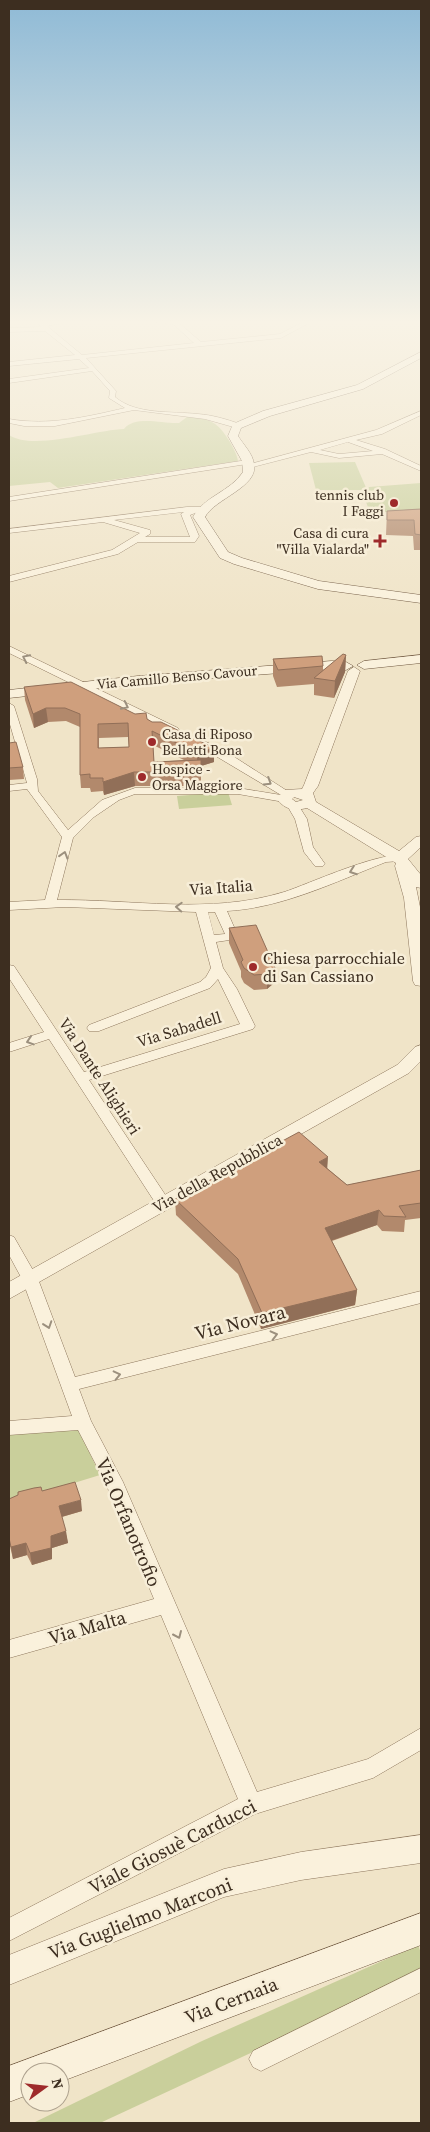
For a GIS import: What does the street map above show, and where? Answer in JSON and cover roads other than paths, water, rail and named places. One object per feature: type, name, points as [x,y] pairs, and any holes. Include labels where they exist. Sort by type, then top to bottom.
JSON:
[{"type":"main road","points":[[250,421],[235,431],[248,465],[237,485],[202,509],[200,513],[200,521],[224,555],[318,585],[421,599]]},
{"type":"main road","name":"Via Camillo Benso Cavour","points":[[9,694],[81,685],[332,665],[355,668],[421,659]]},
{"type":"main road","name":"Via Cernaia","points":[[68,2062],[421,1929]]},
{"type":"street","points":[[15,421],[48,424],[61,421]]},
{"type":"street","points":[[220,421],[235,431]]},
{"type":"street","points":[[9,499],[206,468],[248,465],[348,440],[386,429],[402,421]]},
{"type":"street","points":[[348,440],[421,469]]},
{"type":"street","points":[[311,449],[318,453],[339,456],[361,456],[382,452]]},
{"type":"street","points":[[9,531],[99,519],[202,509]]},
{"type":"street","points":[[136,539],[192,540],[195,536],[184,514],[202,509]]},
{"type":"street","points":[[9,579],[115,552],[147,532],[99,519]]},
{"type":"street","points":[[9,649],[221,753],[288,800],[294,811],[301,818],[305,843],[310,854],[319,864]]},
{"type":"street","points":[[306,798],[355,668]]},
{"type":"street","points":[[9,706],[33,784],[33,791],[68,837]]},
{"type":"street","points":[[9,788],[33,784]]},
{"type":"street","points":[[50,902],[68,837],[93,811],[120,796],[135,791],[238,791],[288,800],[306,798],[400,858],[421,884]]},
{"type":"street","points":[[400,858],[421,840]]},
{"type":"street","points":[[400,858],[412,898],[421,981]]},
{"type":"street","name":"Via Italia","points":[[9,906],[50,902],[220,908],[255,904],[384,859],[400,858]]},
{"type":"street","points":[[94,1028],[204,985],[212,979],[217,968],[201,908]]},
{"type":"street","points":[[208,940],[232,936],[220,908]]},
{"type":"street","name":"Via Sabadell","points":[[81,1078],[248,1026],[230,989],[217,968]]},
{"type":"street","name":"Via Dante Alighieri","points":[[9,969],[163,1203]]},
{"type":"street","points":[[9,1048],[51,1034]]},
{"type":"street","name":"Via della Repubblica","points":[[9,1291],[403,1069],[421,1051]]},
{"type":"street","name":"Via Orfanotrofio","points":[[9,1241],[30,1279],[83,1422],[114,1482],[165,1606],[251,1804]]},
{"type":"street","name":"Via Novara","points":[[69,1385],[421,1297]]},
{"type":"street","points":[[9,1428],[83,1422]]},
{"type":"street","name":"Via Malta","points":[[9,1649],[165,1606]]},
{"type":"street","name":"Viale Giosuè Carducci","points":[[9,1930],[251,1804],[373,1768],[421,1738]]},
{"type":"street","name":"Via Guglielmo Marconi","points":[[9,1970],[224,1883],[301,1866],[421,1849]]},
{"type":"street","points":[[261,2059],[421,1980]]},
{"type":"place","name":"tennis club I Faggi","points":[[394,503]]},
{"type":"place","name":"Casa di cura \"Villa Vialarda\"","points":[[380,541]]},
{"type":"place","name":"Casa di Riposo Belletti Bona","points":[[152,742]]},
{"type":"place","name":"Hospice - Orsa Maggiore","points":[[142,777]]},
{"type":"place","name":"Chiesa parrocchiale di San Cassiano","points":[[253,967]]}]
